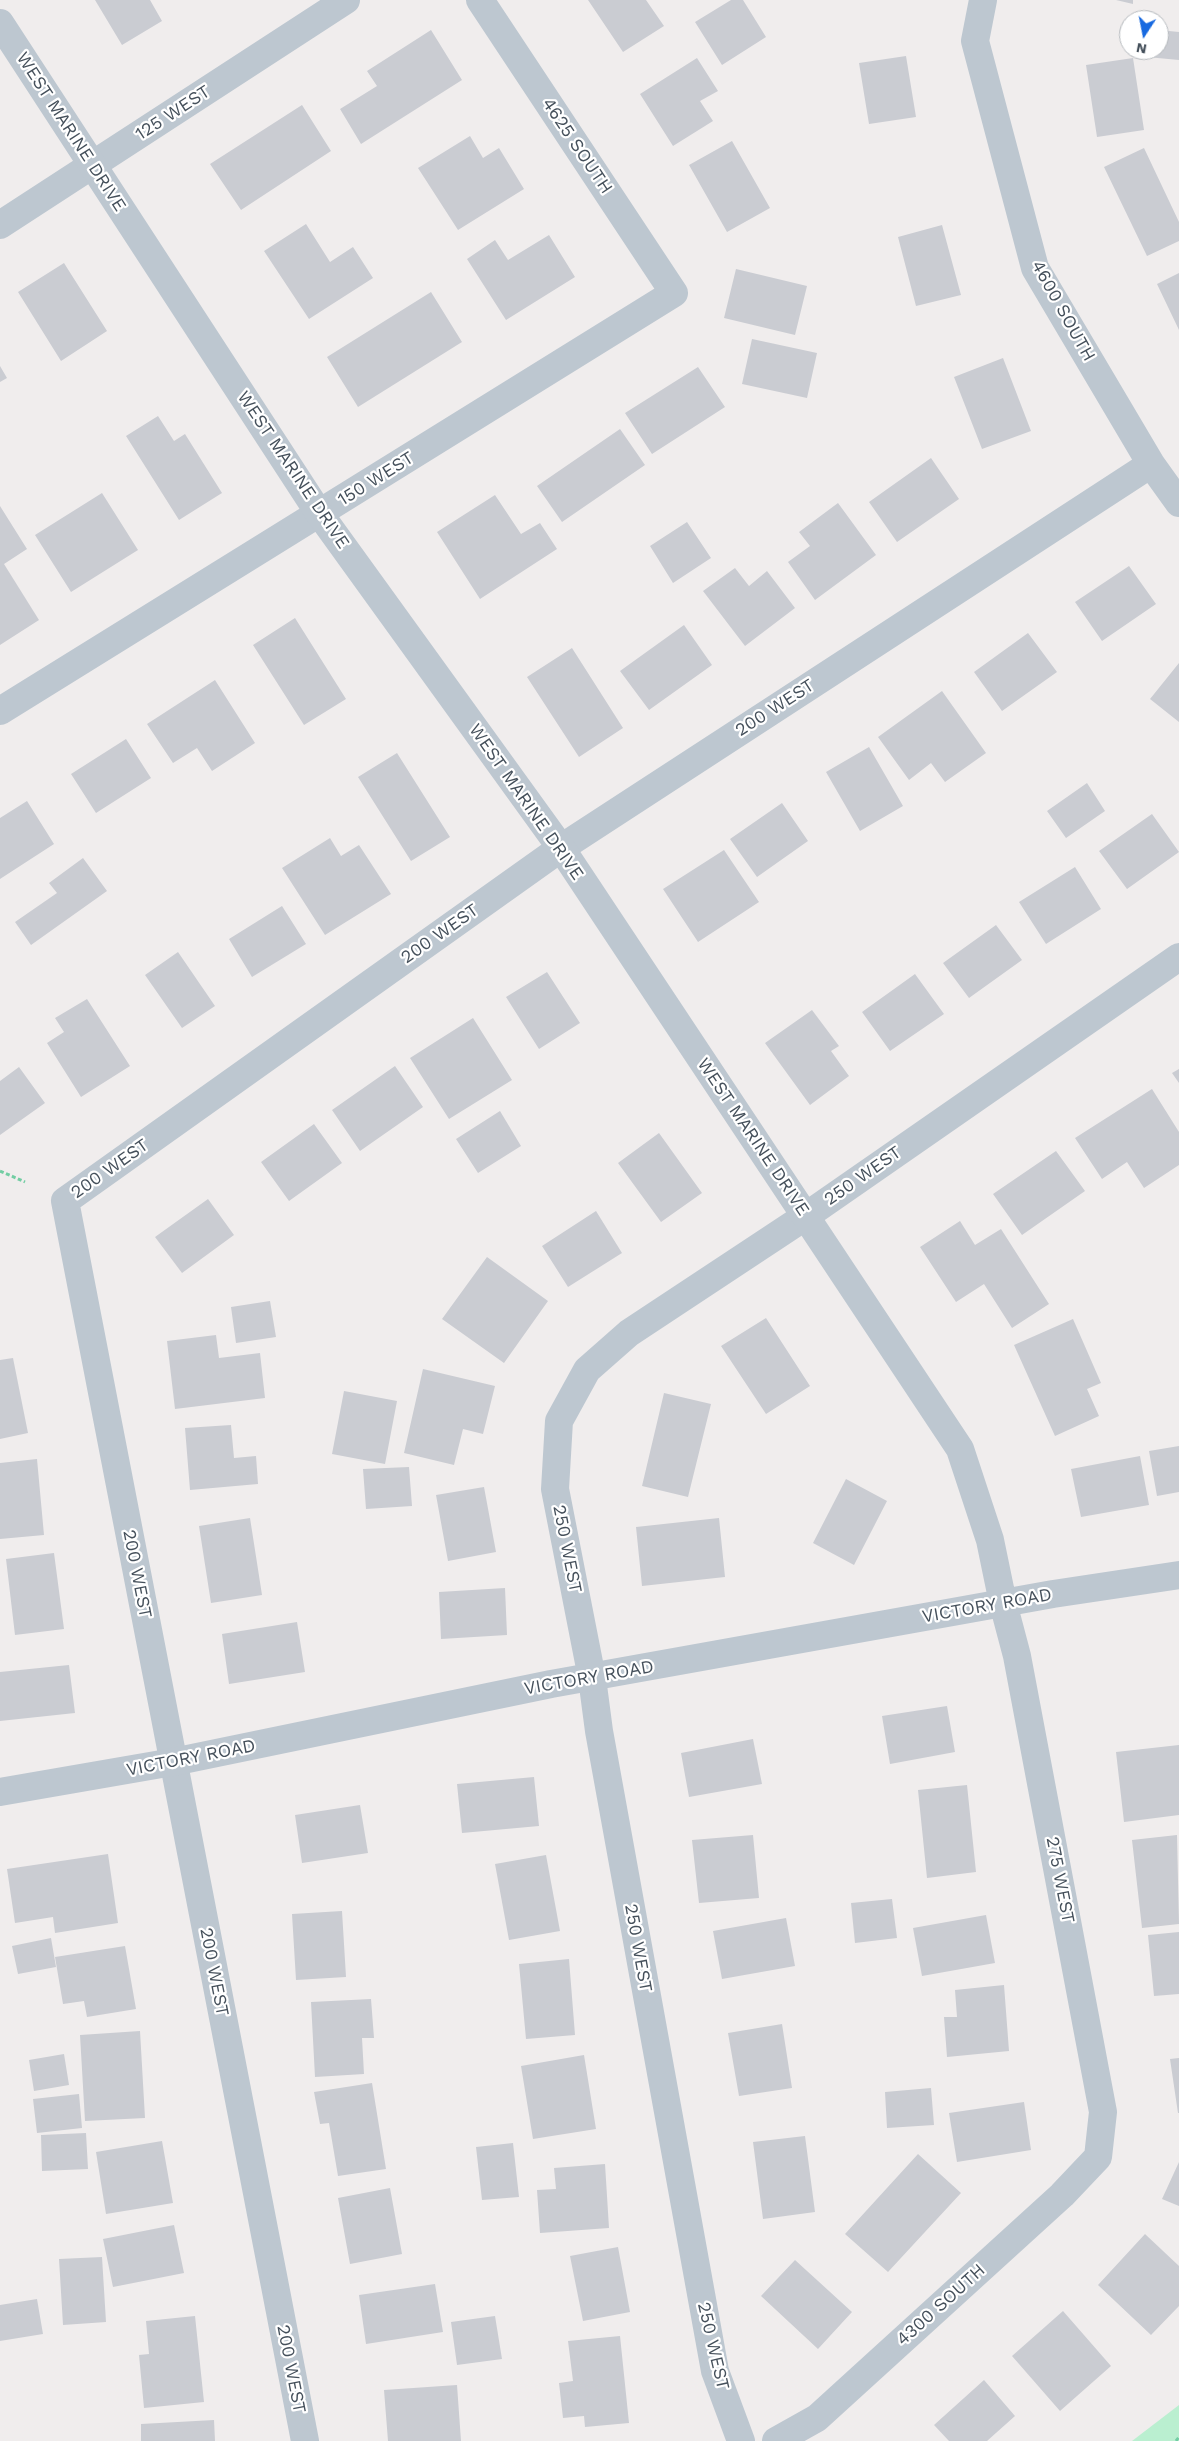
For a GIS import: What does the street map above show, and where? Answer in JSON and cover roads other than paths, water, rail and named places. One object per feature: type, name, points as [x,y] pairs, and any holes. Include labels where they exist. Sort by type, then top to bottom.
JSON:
[{"type":"street","name":"125 WEST","points":[[0,225],[346,0]]},
{"type":"street","name":"4625 SOUTH","points":[[480,0],[674,293]]},
{"type":"street","name":"4600 SOUTH","points":[[983,0],[975,42],[1035,268],[1151,464],[1179,503]]},
{"type":"street","name":"WEST MARINE DRIVE","points":[[0,23],[320,513],[561,848],[960,1449],[990,1540],[1002,1603]]},
{"type":"street","name":"150 WEST","points":[[0,711],[674,293]]},
{"type":"street","name":"200 WEST","points":[[305,2441],[65,1201],[561,848],[1151,464]]},
{"type":"street","name":"250 WEST","points":[[742,2441],[715,2370],[599,1731],[592,1678],[555,1489],[559,1421],[588,1370],[629,1333],[806,1216],[1179,957]]},
{"type":"street","name":"VICTORY ROAD","points":[[0,1792],[174,1762],[551,1684],[1002,1603],[1179,1575]]},
{"type":"street","name":"275 WEST","points":[[1002,1603],[1018,1656],[1104,2112],[1098,2157]]},
{"type":"street","name":"4300 SOUTH","points":[[776,2441],[817,2418],[1062,2195],[1098,2157]]}]
